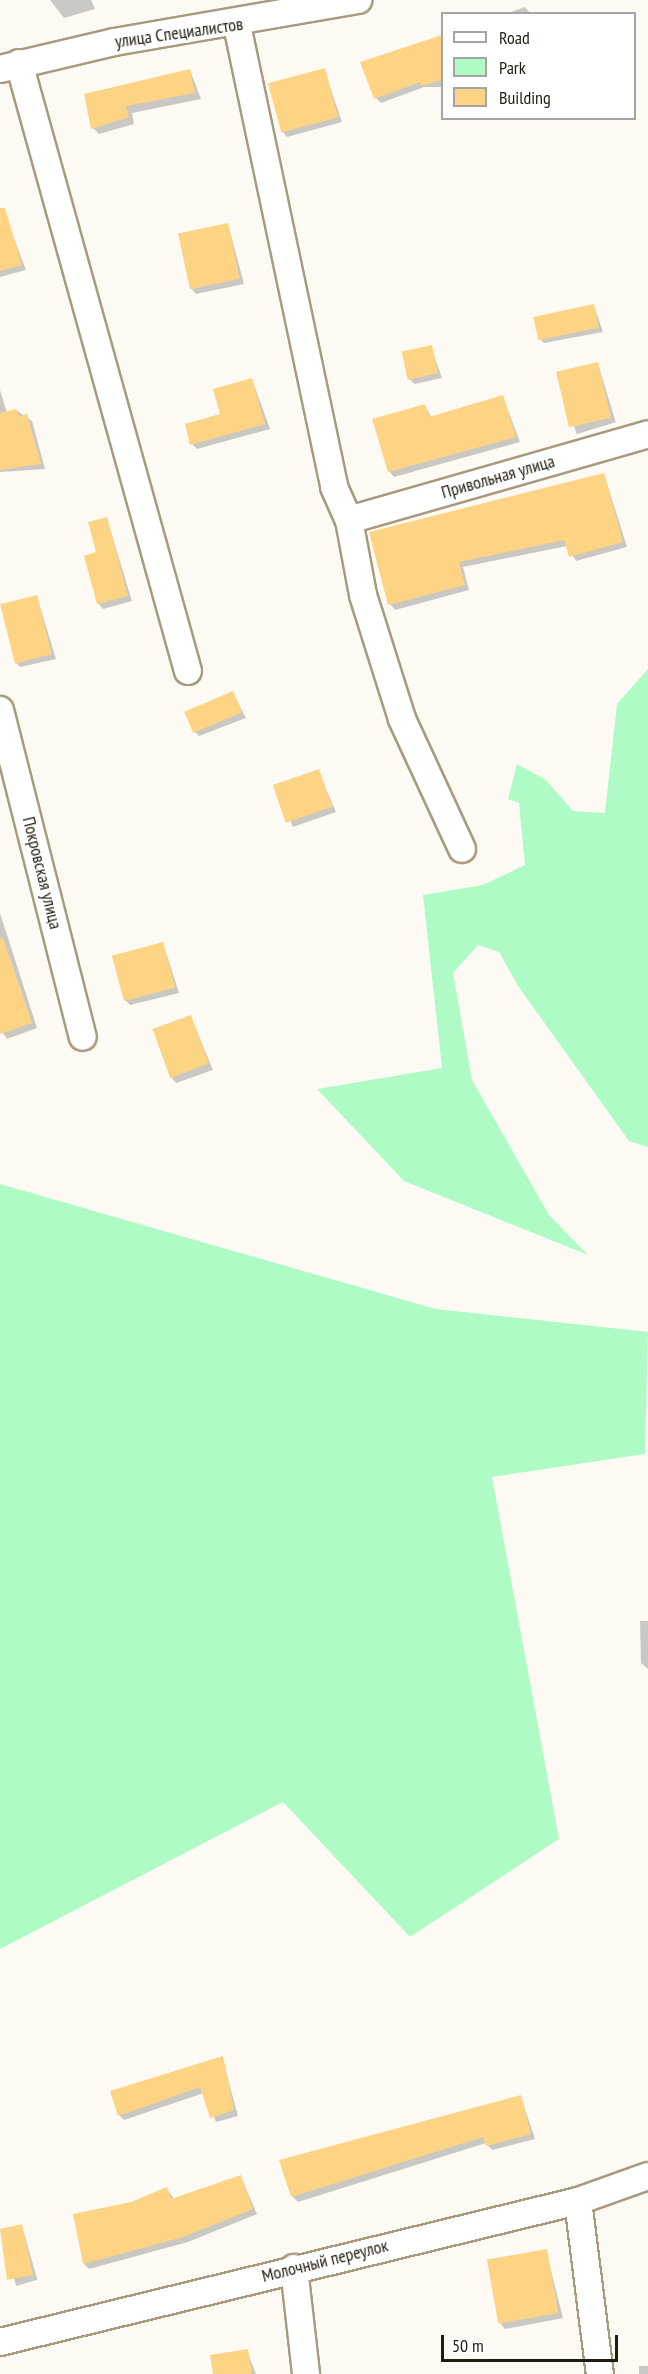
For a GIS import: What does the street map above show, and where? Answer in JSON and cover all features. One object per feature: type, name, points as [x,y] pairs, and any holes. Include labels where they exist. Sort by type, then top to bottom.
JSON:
[{"type":"street","name":"улица Специалистов","points":[[9,66],[114,42],[237,25],[358,0]]},
{"type":"street","points":[[237,25],[334,487],[349,520],[363,596],[402,719],[462,849]]},
{"type":"street","points":[[9,66],[189,671]]},
{"type":"street","name":"Привольная улица","points":[[349,520],[648,434]]},
{"type":"street","name":"Покровская улица","points":[[0,710],[83,1037]]},
{"type":"street","name":"Молочный переулок","points":[[0,2343],[294,2268],[578,2200],[648,2176]]},
{"type":"street","points":[[578,2200],[600,2374]]},
{"type":"street","points":[[294,2268],[306,2374]]},
{"type":"green space","points":[[648,669],[648,1147],[629,1141],[518,986],[499,952],[478,945],[453,973],[472,1080],[549,1215],[588,1255],[404,1181],[317,1089],[442,1068],[423,895],[483,885],[525,865],[519,803],[508,799],[517,764],[546,780],[573,811],[605,813],[617,704]]},
{"type":"green space","points":[[0,1184],[436,1309],[648,1332],[645,1454],[492,1477],[559,1839],[410,1937],[283,1802],[0,1949]]},
{"type":"building","points":[[441,35],[441,80],[421,86],[420,82],[374,99],[360,62]]},
{"type":"building","points":[[325,68],[338,117],[281,133],[268,83]]},
{"type":"building","points":[[190,69],[195,93],[126,106],[129,117],[91,129],[84,94]]},
{"type":"building","points":[[0,208],[5,208],[22,265],[0,271]]},
{"type":"building","points":[[228,223],[240,279],[190,289],[178,234]]},
{"type":"building","points":[[594,304],[599,327],[538,340],[533,317]]},
{"type":"building","points":[[432,345],[438,373],[408,380],[402,351]]},
{"type":"building","points":[[598,362],[611,418],[569,427],[556,372]]},
{"type":"building","points":[[252,378],[265,424],[190,445],[185,424],[220,414],[213,389]]},
{"type":"building","points":[[503,395],[516,437],[388,472],[372,419],[425,404],[429,417]]},
{"type":"building","points":[[16,409],[19,416],[27,414],[41,464],[0,470],[0,413]]},
{"type":"building","points":[[604,473],[623,542],[569,557],[564,540],[459,562],[465,585],[388,605],[369,532]]},
{"type":"building","points":[[107,517],[128,596],[97,604],[84,556],[96,552],[88,522]]},
{"type":"building","points":[[37,595],[52,654],[15,663],[0,604]]},
{"type":"building","points":[[233,691],[242,712],[193,733],[184,712]]},
{"type":"building","points":[[319,769],[332,807],[286,823],[273,785]]},
{"type":"building","points":[[3,938],[32,1023],[0,1034],[0,939]]},
{"type":"building","points":[[163,942],[175,987],[124,1001],[112,956]]},
{"type":"building","points":[[191,1015],[209,1064],[170,1078],[152,1029]]},
{"type":"building","points":[[223,2056],[234,2110],[210,2118],[200,2087],[118,2116],[110,2091]]},
{"type":"building","points":[[521,2095],[531,2134],[486,2146],[483,2137],[291,2197],[279,2160]]},
{"type":"building","points":[[241,2175],[253,2209],[183,2237],[83,2264],[73,2214],[131,2202],[167,2187],[171,2199]]},
{"type":"building","points":[[22,2224],[33,2275],[7,2280],[0,2229]]},
{"type":"building","points":[[547,2249],[558,2313],[498,2324],[487,2260]]},
{"type":"building","points":[[248,2349],[252,2374],[213,2374],[210,2355]]}]
